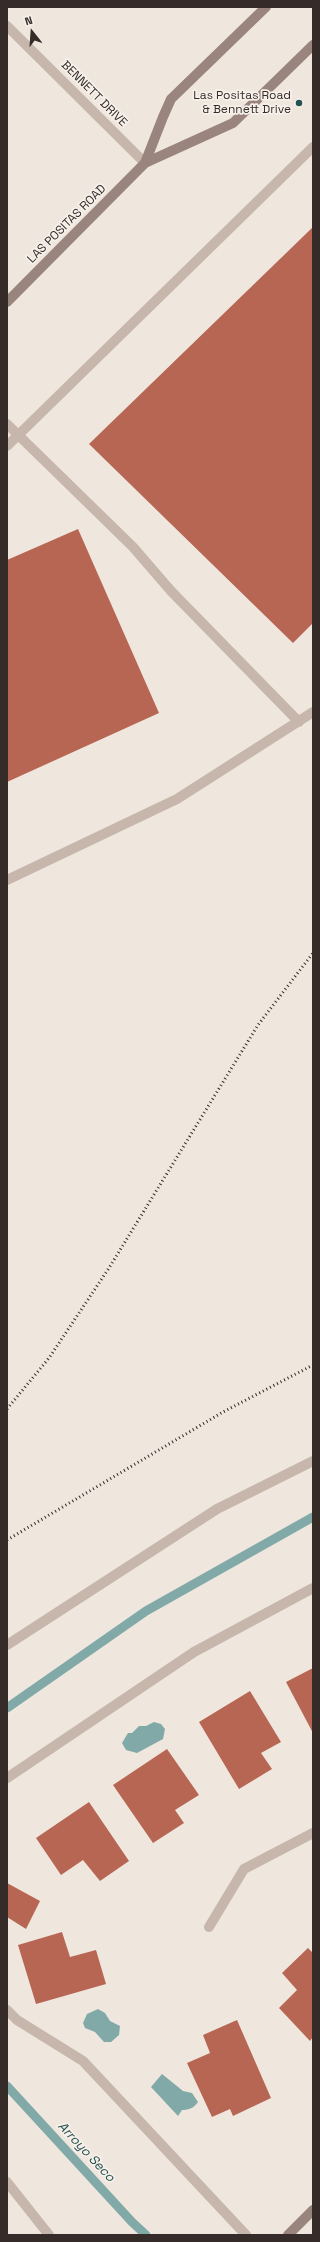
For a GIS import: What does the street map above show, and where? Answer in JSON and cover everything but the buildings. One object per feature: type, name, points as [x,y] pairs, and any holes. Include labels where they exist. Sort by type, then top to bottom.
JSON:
[{"type":"main road","name":"LAS POSITAS ROAD","points":[[145,163],[163,117],[172,99],[266,7]]},
{"type":"main road","name":"LAS POSITAS ROAD","points":[[7,302],[145,163],[233,123],[313,46]]},
{"type":"main road","points":[[288,2235],[313,2210]]},
{"type":"street","name":"BENNETT DRIVE","points":[[7,26],[145,163]]},
{"type":"street","points":[[7,446],[313,147]]},
{"type":"street","points":[[7,424],[133,547],[171,591],[299,722]]},
{"type":"street","points":[[7,880],[177,800],[313,712]]},
{"type":"street","points":[[7,1645],[217,1509],[313,1462]]},
{"type":"street","points":[[7,1778],[194,1652],[313,1588]]},
{"type":"street","points":[[209,1927],[244,1869],[313,1834]]},
{"type":"street","points":[[7,2010],[17,2020],[83,2061],[246,2235]]},
{"type":"street","points":[[7,2182],[49,2235]]},
{"type":"water","points":[[154,1722],[161,1724],[165,1729],[163,1739],[137,1753],[126,1750],[122,1743],[128,1733],[132,1733],[139,1726],[146,1726]]},
{"type":"water","points":[[98,2009],[105,2013],[110,2021],[120,2026],[119,2035],[111,2042],[104,2042],[95,2032],[85,2028],[83,2023],[87,2014]]},
{"type":"water","points":[[162,2074],[183,2091],[192,2093],[198,2102],[195,2106],[187,2110],[182,2110],[178,2116],[151,2087]]},
{"type":"waterway","points":[[7,1708],[146,1611],[313,1517]]},
{"type":"waterway","name":"Arroyo Seco","points":[[7,2086],[132,2222],[146,2235]]},
{"type":"railway","points":[[7,1409],[49,1358],[109,1268],[258,1025],[313,953]]},
{"type":"railway","points":[[7,1540],[223,1412],[313,1365]]},
{"type":"place","name":"Las Positas Road & Bennett Drive","points":[[299,103]]}]
